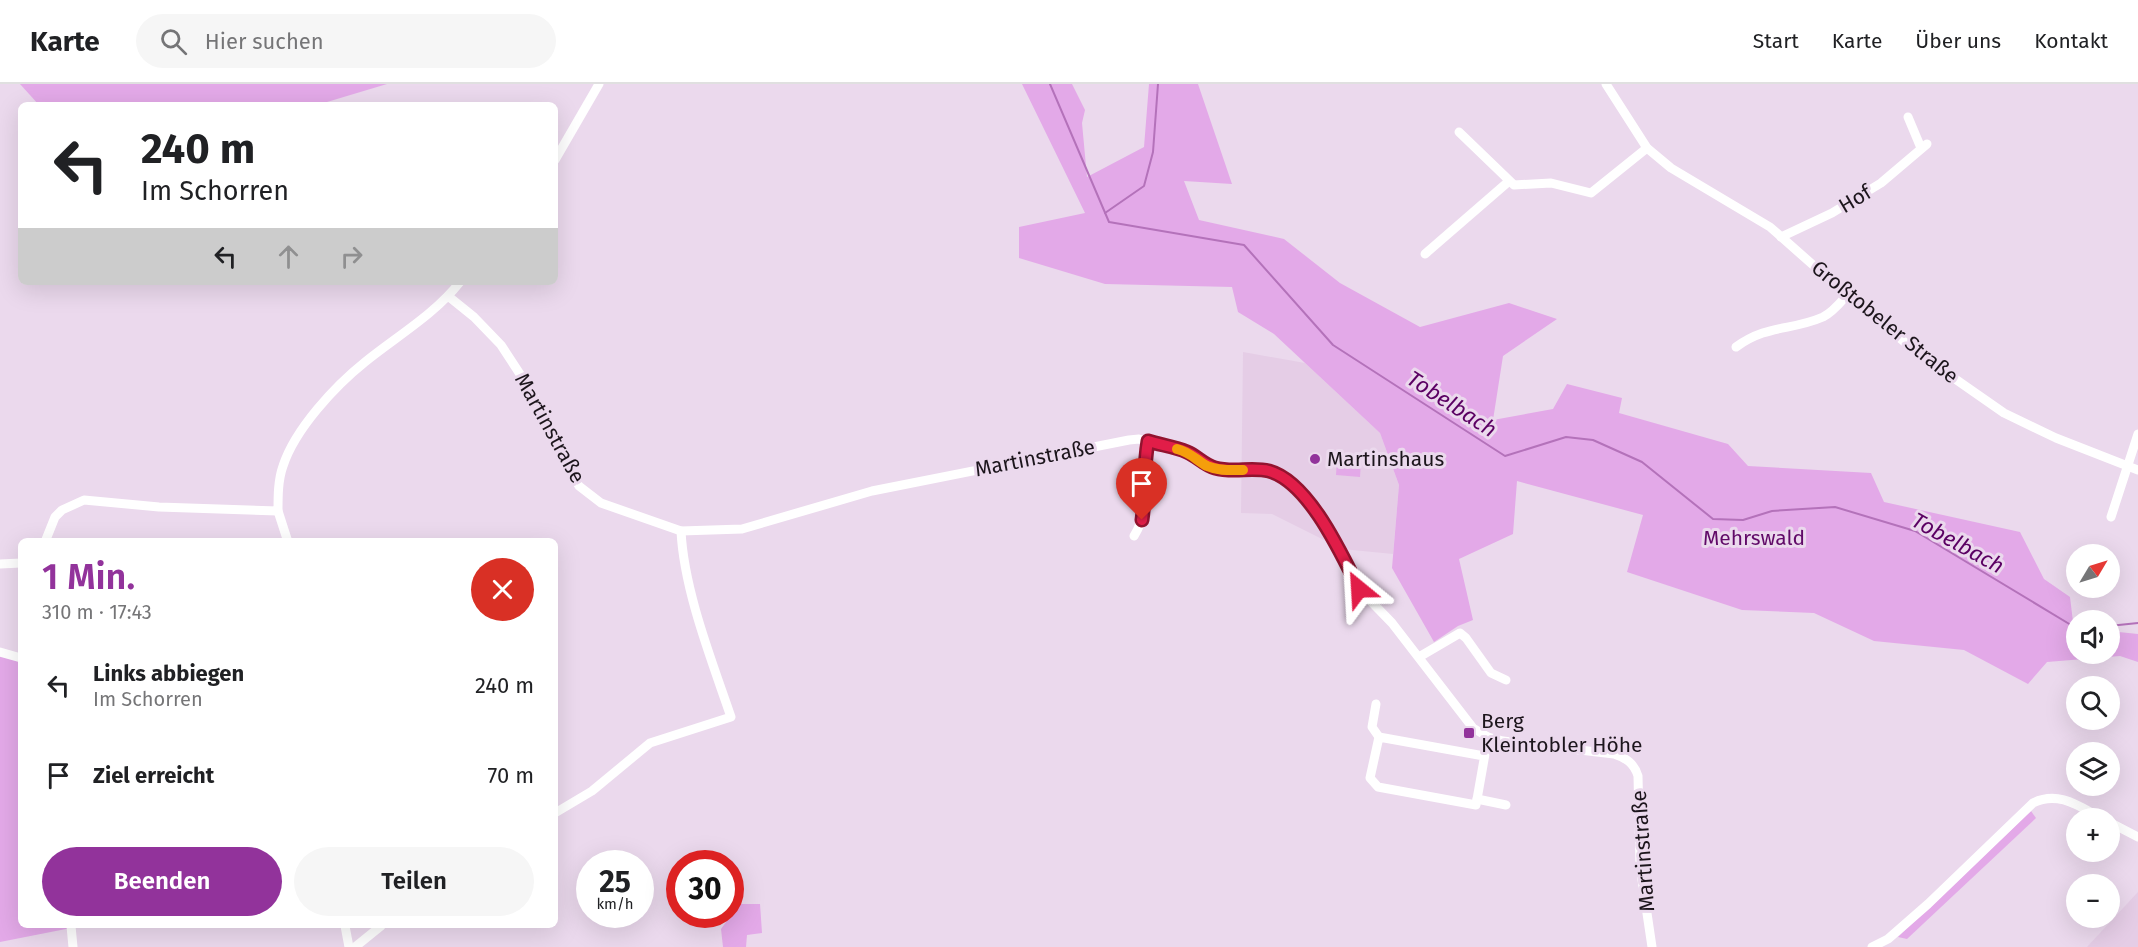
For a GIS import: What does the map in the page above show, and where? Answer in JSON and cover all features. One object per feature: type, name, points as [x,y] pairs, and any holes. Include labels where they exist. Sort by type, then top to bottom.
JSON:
[{"type":"street","points":[[558,155],[599,84]]},
{"type":"street","name":"Großtobeler Straße","points":[[1606,84],[1647,148],[1671,168],[1770,227],[1847,295],[1918,353],[2004,413],[2056,438],[2138,470]]},
{"type":"street","name":"Hof","points":[[1781,237],[1832,213],[1881,183],[1924,146],[1908,117]]},
{"type":"street","points":[[1459,132],[1495,164],[1508,182],[1523,185],[1551,183],[1591,193],[1640,151],[1647,148]]},
{"type":"street","points":[[1425,254],[1508,182]]},
{"type":"street","points":[[287,538],[278,511],[282,468],[291,447],[309,421],[353,373],[448,296],[457,285]]},
{"type":"street","points":[[1736,347],[1751,336],[1764,331],[1824,316],[1847,295]]},
{"type":"street","name":"Martinstraße","points":[[448,296],[474,317],[501,345],[533,394],[563,459],[579,486],[601,503],[681,531],[742,529],[905,484],[1129,440],[1148,441],[1189,453],[1207,466],[1217,469],[1266,471],[1280,476],[1313,508],[1331,534],[1359,589],[1392,623],[1473,728],[1488,737],[1503,741],[1614,754],[1623,757],[1633,765],[1638,776],[1640,866],[1652,947]]},
{"type":"street","points":[[2111,517],[2138,434]]},
{"type":"street","points":[[1134,536],[1142,520],[1145,499],[1143,466],[1148,441]]},
{"type":"street","points":[[47,538],[55,517],[62,510],[84,500],[159,507],[278,511]]},
{"type":"street","points":[[558,811],[592,790],[650,743],[731,717],[711,661],[682,554],[681,531]]},
{"type":"street","points":[[0,564],[18,563]]},
{"type":"street","points":[[1419,657],[1460,633],[1491,673],[1506,680]]},
{"type":"street","points":[[0,652],[18,657]]},
{"type":"street","points":[[1376,704],[1372,726],[1379,737],[1370,778],[1378,787],[1476,806],[1488,737]]},
{"type":"street","points":[[1379,737],[1484,756]]},
{"type":"street","points":[[1872,947],[1888,939],[1928,904],[2033,803],[2049,797],[2065,799],[2082,808]]},
{"type":"street","points":[[1477,799],[1506,805]]},
{"type":"street","points":[[2120,828],[2138,837]]},
{"type":"street","points":[[71,928],[73,947]]},
{"type":"street","points":[[345,928],[349,947]]},
{"type":"street","points":[[356,947],[379,928]]},
{"type":"shaded area","name":"Martinshaus","points":[[1243,352],[1305,363],[1380,433],[1399,485],[1393,554],[1342,549],[1272,514],[1241,513]]},
{"type":"shaded area","points":[[2138,892],[2138,947],[2087,947],[2105,928],[2120,928],[2120,911]]},
{"type":"green space","points":[[20,84],[387,84],[327,102],[36,102]]},
{"type":"green space","name":"Mehrswald","points":[[1022,84],[1072,84],[1085,110],[1082,123],[1087,177],[1144,147],[1149,84],[1198,84],[1232,184],[1184,181],[1199,220],[1284,239],[1340,283],[1420,327],[1509,303],[1557,319],[1503,356],[1493,420],[1553,409],[1567,384],[1622,398],[1619,413],[1728,444],[1748,466],[1871,473],[1884,502],[2020,532],[2044,579],[2066,594],[2066,598],[2070,598],[2072,610],[2066,610],[2066,660],[2047,662],[2028,684],[1964,650],[1874,641],[1814,613],[1742,610],[1627,572],[1643,515],[1517,481],[1513,534],[1459,559],[1473,620],[1458,626],[1434,642],[1392,568],[1399,485],[1380,433],[1274,334],[1238,312],[1232,287],[1105,284],[1019,258],[1019,227],[1085,213]]},
{"type":"green space","points":[[1337,459],[1361,460],[1360,477],[1336,475]]},
{"type":"green space","name":"Mehrswald","points":[[2120,632],[2138,634],[2138,662],[2120,656]]},
{"type":"green space","points":[[0,652],[18,657],[18,928],[71,928],[0,942]]},
{"type":"green space","points":[[2031,811],[2036,818],[1907,939],[1898,937]]},
{"type":"green space","points":[[744,904],[760,904],[762,933],[747,935],[746,947],[723,947],[721,929],[744,928]]},
{"type":"waterway","name":"Tobelbach","points":[[1050,84],[1109,222],[1244,245],[1333,345],[1505,456],[1566,437],[1593,440],[1642,462],[1713,519],[1743,520],[1772,511],[1835,507],[1915,531],[2066,622]]},
{"type":"waterway","points":[[1105,213],[1144,186],[1153,152],[1158,84]]},
{"type":"waterway","name":"Tobelbach","points":[[2120,625],[2138,623]]},
{"type":"slow traffic","points":[[1177,449],[1189,453],[1207,466],[1217,469],[1243,470]]},
{"type":"place","name":"Martinshaus","points":[[1315,459]]},
{"type":"place","name":"Berg Kleintobler Höhe","points":[[1469,733]]},
{"type":"route","points":[[1142,520],[1145,499],[1143,466],[1148,441],[1189,453],[1207,466],[1217,469],[1274,473],[1295,489],[1313,508],[1331,534],[1359,589]]}]
